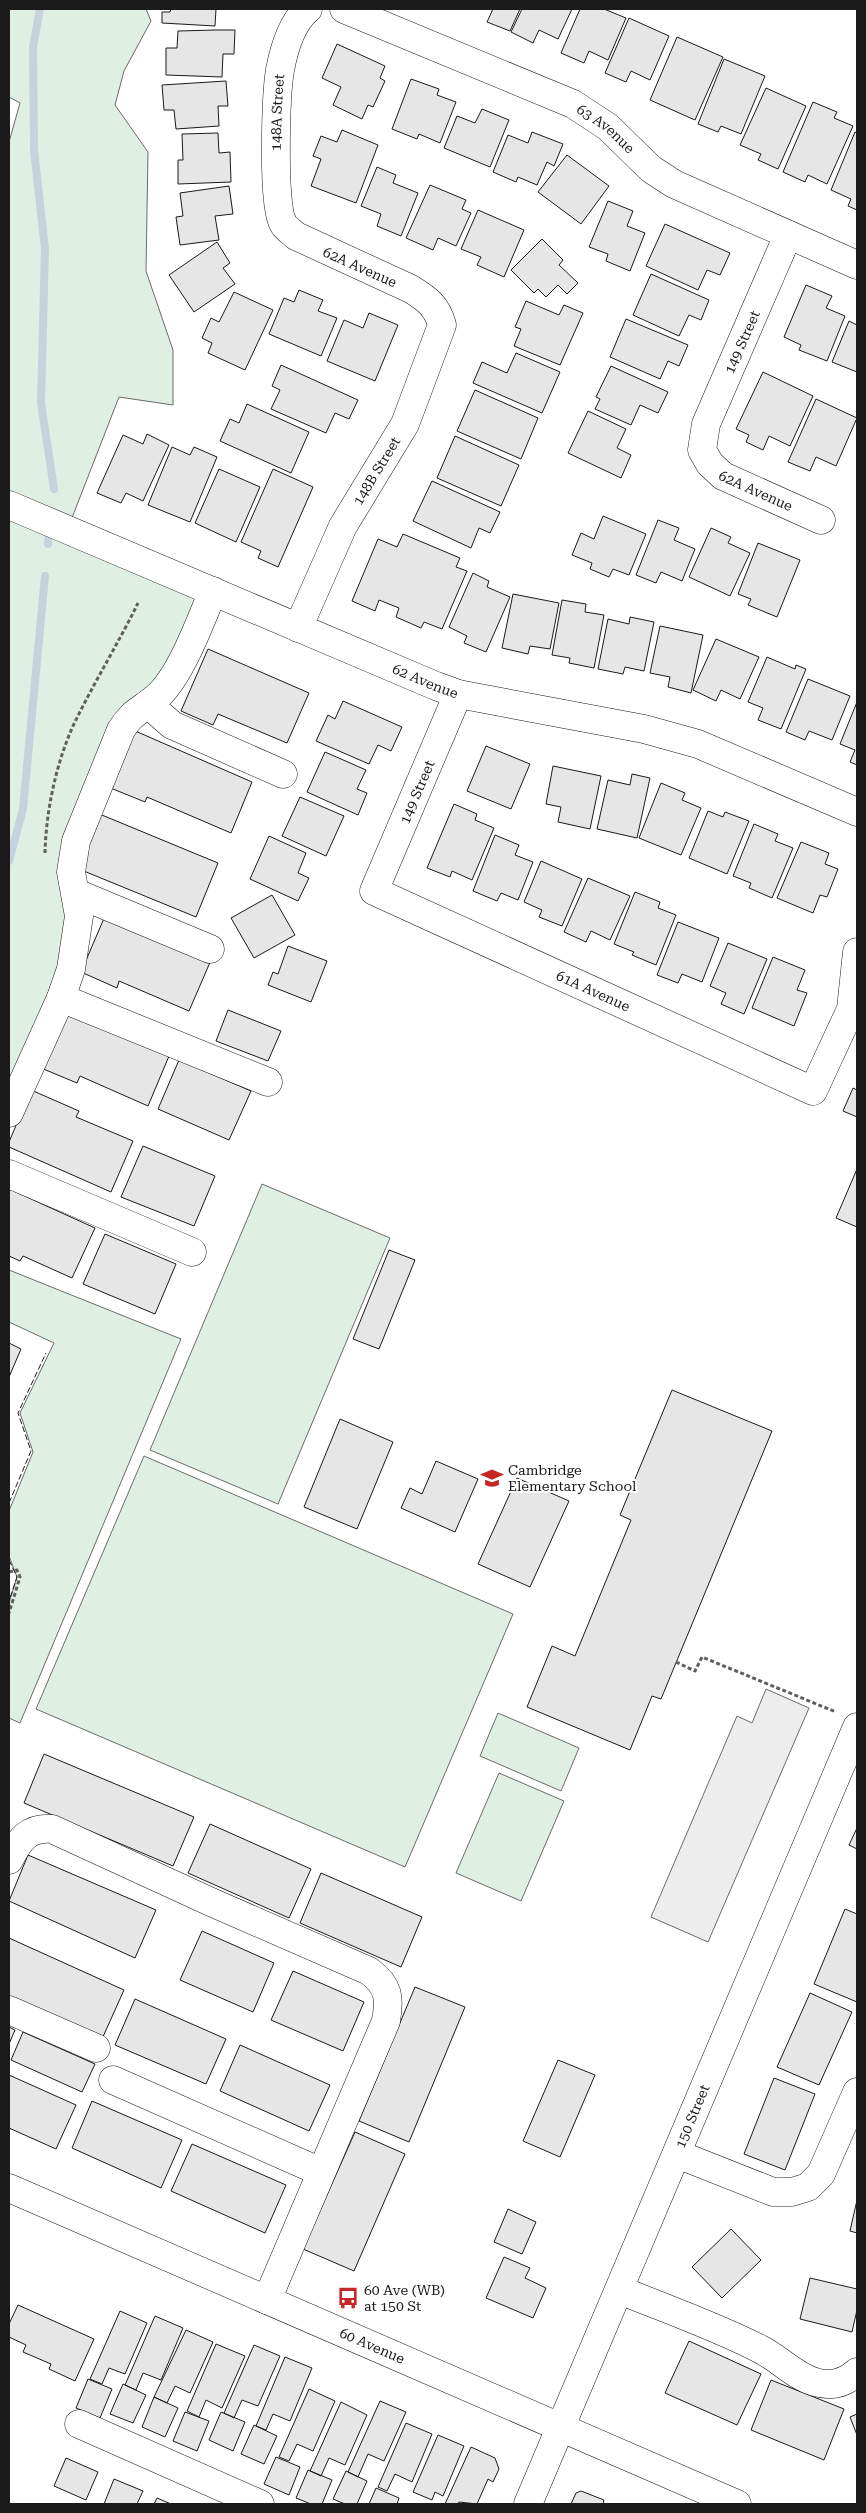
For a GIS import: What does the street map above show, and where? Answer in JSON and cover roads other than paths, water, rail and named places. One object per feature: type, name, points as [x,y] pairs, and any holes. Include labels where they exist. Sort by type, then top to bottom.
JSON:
[{"type":"street","name":"148A Street","points":[[282,223],[277,203],[276,182],[280,70],[295,24],[308,9]]},
{"type":"street","name":"63 Avenue","points":[[344,9],[573,104],[608,127],[651,170],[674,184],[857,264]]},
{"type":"street","name":"62A Avenue","points":[[282,223],[296,236],[411,289],[428,300],[438,310]]},
{"type":"street","name":"149 Street","points":[[702,450],[706,424],[788,234]]},
{"type":"street","name":"148B Street","points":[[298,628],[343,526],[405,424],[436,346],[442,324],[438,310]]},
{"type":"street","name":"62A Avenue","points":[[702,450],[710,464],[724,476],[821,520]]},
{"type":"street","name":"62 Avenue","points":[[9,505],[458,694],[644,729],[698,744],[857,812]]},
{"type":"street","points":[[9,1113],[61,998],[71,970],[79,916],[71,872],[76,841],[121,730],[130,716],[160,694],[171,678],[198,628],[213,591]]},
{"type":"street","name":"149 Street","points":[[374,891],[458,694]]},
{"type":"street","points":[[148,704],[172,725],[283,774]]},
{"type":"street","name":"61A Avenue","points":[[374,891],[813,1091],[851,1009],[857,952]]},
{"type":"street","points":[[76,894],[210,949]]},
{"type":"street","points":[[61,998],[268,1082]]},
{"type":"street","points":[[9,1174],[192,1252]]},
{"type":"street","name":"150 Street","points":[[528,2504],[855,1739]]},
{"type":"street","points":[[9,1860],[18,1842],[25,1835],[42,1828],[52,1829],[211,1902],[369,1971],[381,1980],[389,2005],[386,2021],[267,2300]]},
{"type":"street","points":[[9,2010],[96,2048]]},
{"type":"street","points":[[113,2080],[321,2172]]},
{"type":"street","points":[[677,2154],[773,2192],[792,2192],[808,2187],[846,2144],[857,2092]]},
{"type":"street","name":"60 Avenue","points":[[9,2188],[737,2504]]},
{"type":"street","points":[[620,2290],[762,2349],[802,2378],[817,2383],[834,2384],[848,2380],[857,2372]]},
{"type":"street","points":[[79,2424],[260,2504]]},
{"type":"waterway","points":[[40,9],[33,47],[34,150],[45,249],[41,403],[54,489]]},
{"type":"waterway","points":[[48,538],[48,544]]},
{"type":"waterway","points":[[9,861],[23,809],[45,576]]},
{"type":"place","name":"Cambridge Elementary School","points":[[492,1478]]},
{"type":"place","name":"60 Ave (WB) at 150 St","points":[[348,2298]]}]
